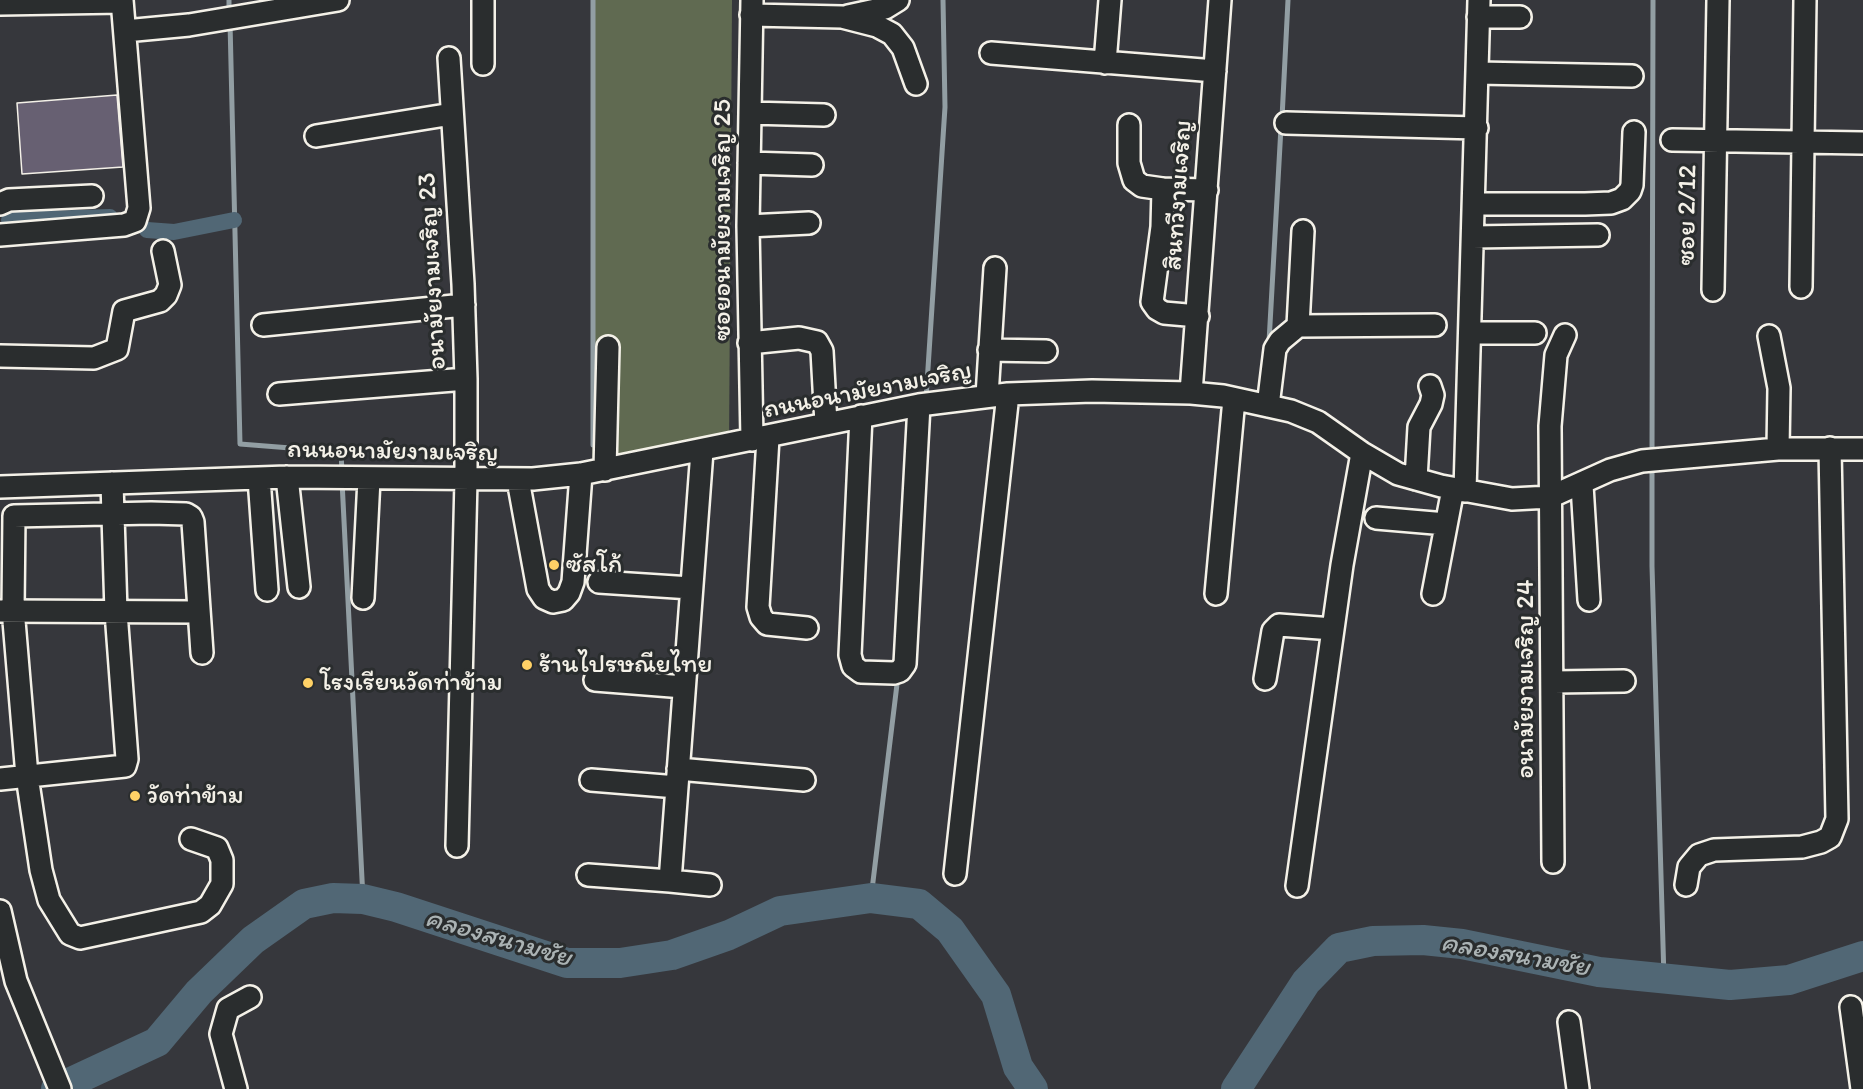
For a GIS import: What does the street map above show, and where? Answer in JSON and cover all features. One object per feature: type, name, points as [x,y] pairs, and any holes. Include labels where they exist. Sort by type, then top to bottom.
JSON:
[{"type":"street","points":[[125,31],[207,22],[309,2],[338,0]]},
{"type":"street","points":[[483,0],[483,64]]},
{"type":"street","points":[[842,17],[885,8],[898,0]]},
{"type":"street","points":[[1105,63],[1110,0]]},
{"type":"street","name":"สินทวีงามเจริญ","points":[[1191,393],[1220,0]]},
{"type":"street","name":"ซอย 2/12","points":[[1713,290],[1718,0]]},
{"type":"street","points":[[1801,287],[1804,0]]},
{"type":"street","points":[[0,4],[122,1],[139,208],[135,221],[124,225],[0,235]]},
{"type":"street","points":[[752,8],[860,20],[892,34],[903,48],[916,84]]},
{"type":"street","name":"ซอยอนามัยงามเจริญ 25","points":[[752,8],[748,163],[749,343],[760,439],[758,607],[761,617],[767,624],[807,628]]},
{"type":"street","points":[[1433,594],[1446,524],[1459,490],[1471,333],[1478,8],[1520,17]]},
{"type":"street","points":[[991,53],[1215,71]]},
{"type":"street","name":"อนามัยงามเจริญ 23","points":[[449,58],[464,305],[466,379],[466,480],[457,846]]},
{"type":"street","points":[[1478,73],[1632,76]]},
{"type":"street","points":[[750,113],[824,115]]},
{"type":"street","points":[[316,136],[452,114]]},
{"type":"street","points":[[1286,123],[1477,128]]},
{"type":"street","points":[[1129,125],[1130,173],[1142,186],[1207,190]]},
{"type":"street","points":[[1474,204],[1611,203],[1622,199],[1630,191],[1632,185],[1634,132]]},
{"type":"street","points":[[1672,140],[1863,143]]},
{"type":"street","points":[[748,163],[812,165]]},
{"type":"street","points":[[1163,189],[1162,227],[1152,302],[1164,313],[1198,316]]},
{"type":"street","points":[[0,204],[9,200],[92,196]]},
{"type":"street","points":[[748,225],[809,224]]},
{"type":"street","points":[[1298,326],[1303,231]]},
{"type":"street","points":[[1473,237],[1598,235]]},
{"type":"street","points":[[0,356],[94,358],[117,349],[124,310],[160,301],[166,295],[170,285],[163,251]]},
{"type":"street","points":[[987,396],[995,268]]},
{"type":"street","points":[[263,325],[464,305]]},
{"type":"street","points":[[1268,406],[1275,350],[1280,341],[1298,326],[1435,325]]},
{"type":"street","points":[[1471,333],[1535,333]]},
{"type":"street","name":"อนามัยงามเจริญ 24","points":[[1554,862],[1554,682],[1550,497],[1552,380],[1556,355],[1565,335]]},
{"type":"street","points":[[1769,336],[1779,388],[1778,449]]},
{"type":"street","points":[[749,343],[799,339],[817,342],[822,351],[826,424]]},
{"type":"street","points":[[605,470],[609,347]]},
{"type":"street","points":[[989,350],[1046,351]]},
{"type":"street","points":[[279,394],[466,379]]},
{"type":"street","points":[[1416,479],[1419,427],[1431,404],[1433,395],[1430,386]]},
{"type":"street","name":"ถนนอนามัยงามเจริญ","points":[[0,487],[287,477],[518,480],[605,470],[919,405],[1008,394],[1092,391],[1191,393],[1268,406],[1318,422],[1391,470],[1459,490],[1512,499],[1550,497],[1582,485],[1610,470],[1642,461],[1778,449],[1863,449]]},
{"type":"street","points":[[955,874],[1008,394]]},
{"type":"street","points":[[1216,594],[1234,399]]},
{"type":"street","points":[[861,416],[850,655],[853,666],[861,672],[894,673],[900,671],[905,664],[919,405]]},
{"type":"street","points":[[1686,885],[1689,867],[1699,855],[1714,850],[1802,847],[1830,837],[1837,819],[1830,448]]},
{"type":"street","points":[[670,881],[702,451]]},
{"type":"street","points":[[1297,886],[1333,629],[1362,453]]},
{"type":"street","points":[[518,480],[538,589],[544,598],[554,602],[563,600],[569,593],[573,582],[581,474]]},
{"type":"street","points":[[287,477],[299,587]]},
{"type":"street","points":[[259,478],[267,590]]},
{"type":"street","points":[[350,478],[363,598]]},
{"type":"street","points":[[0,779],[125,766],[127,759],[116,612],[112,483]]},
{"type":"street","points":[[1582,485],[1589,600]]},
{"type":"street","points":[[191,839],[217,848],[222,860],[222,884],[210,905],[201,912],[80,938],[70,934],[49,900],[41,870],[27,776],[6,610],[15,515],[114,516],[151,513],[190,517],[193,522],[202,653]]},
{"type":"street","points":[[1376,518],[1446,524]]},
{"type":"street","points":[[599,582],[691,588]]},
{"type":"street","points":[[6,610],[198,612]]},
{"type":"street","points":[[1265,679],[1274,631],[1280,625],[1333,629]]},
{"type":"street","points":[[595,680],[684,687]]},
{"type":"street","points":[[1554,682],[1624,681]]},
{"type":"street","points":[[591,780],[677,778],[804,780]]},
{"type":"street","points":[[588,875],[710,885]]},
{"type":"street","points":[[0,911],[8,982],[24,1001],[60,1089]]},
{"type":"street","points":[[236,1089],[221,1034],[228,1009],[250,996]]},
{"type":"street","points":[[1851,1007],[1862,1089]]},
{"type":"street","points":[[1569,1022],[1578,1089]]},
{"type":"green space","points":[[593,0],[732,0],[729,445],[592,474]]},
{"type":"building","points":[[117,95],[123,167],[22,174],[17,103]]},
{"type":"waterway","points":[[229,0],[229,13]]},
{"type":"waterway","points":[[593,0],[593,445]]},
{"type":"waterway","points":[[926,399],[945,107],[943,0]]},
{"type":"waterway","points":[[1282,118],[1288,0]]},
{"type":"waterway","points":[[1652,454],[1653,0]]},
{"type":"waterway","points":[[230,22],[240,444],[341,452],[342,472]]},
{"type":"waterway","points":[[1269,342],[1281,127]]},
{"type":"waterway","points":[[9,220],[110,217]]},
{"type":"waterway","points":[[147,230],[174,232],[234,220]]},
{"type":"waterway","points":[[1652,464],[1652,566],[1664,979]]},
{"type":"waterway","points":[[342,481],[363,899]]},
{"type":"waterway","points":[[871,898],[898,676]]},
{"type":"waterway","name":"คลองสนามชัย","points":[[56,1089],[157,1042],[199,992],[253,940],[304,904],[333,898],[363,899],[396,907],[567,963],[620,963],[672,955],[729,935],[780,911],[871,898],[919,904],[950,930],[996,995],[1018,1067],[1033,1089]]},
{"type":"waterway","name":"คลองสนามชัย","points":[[1236,1089],[1306,982],[1339,948],[1373,941],[1423,940],[1462,944],[1599,972],[1730,985],[1789,980],[1863,956]]},
{"type":"place","name":"ซัสโก้","points":[[554,565]]},
{"type":"place","name":"ร้านไปรษณียไทย","points":[[527,665]]},
{"type":"place","name":"โรงเรียนวัดท่าข้าม","points":[[308,683]]},
{"type":"place","name":"วัดท่าข้าม","points":[[135,796]]}]
